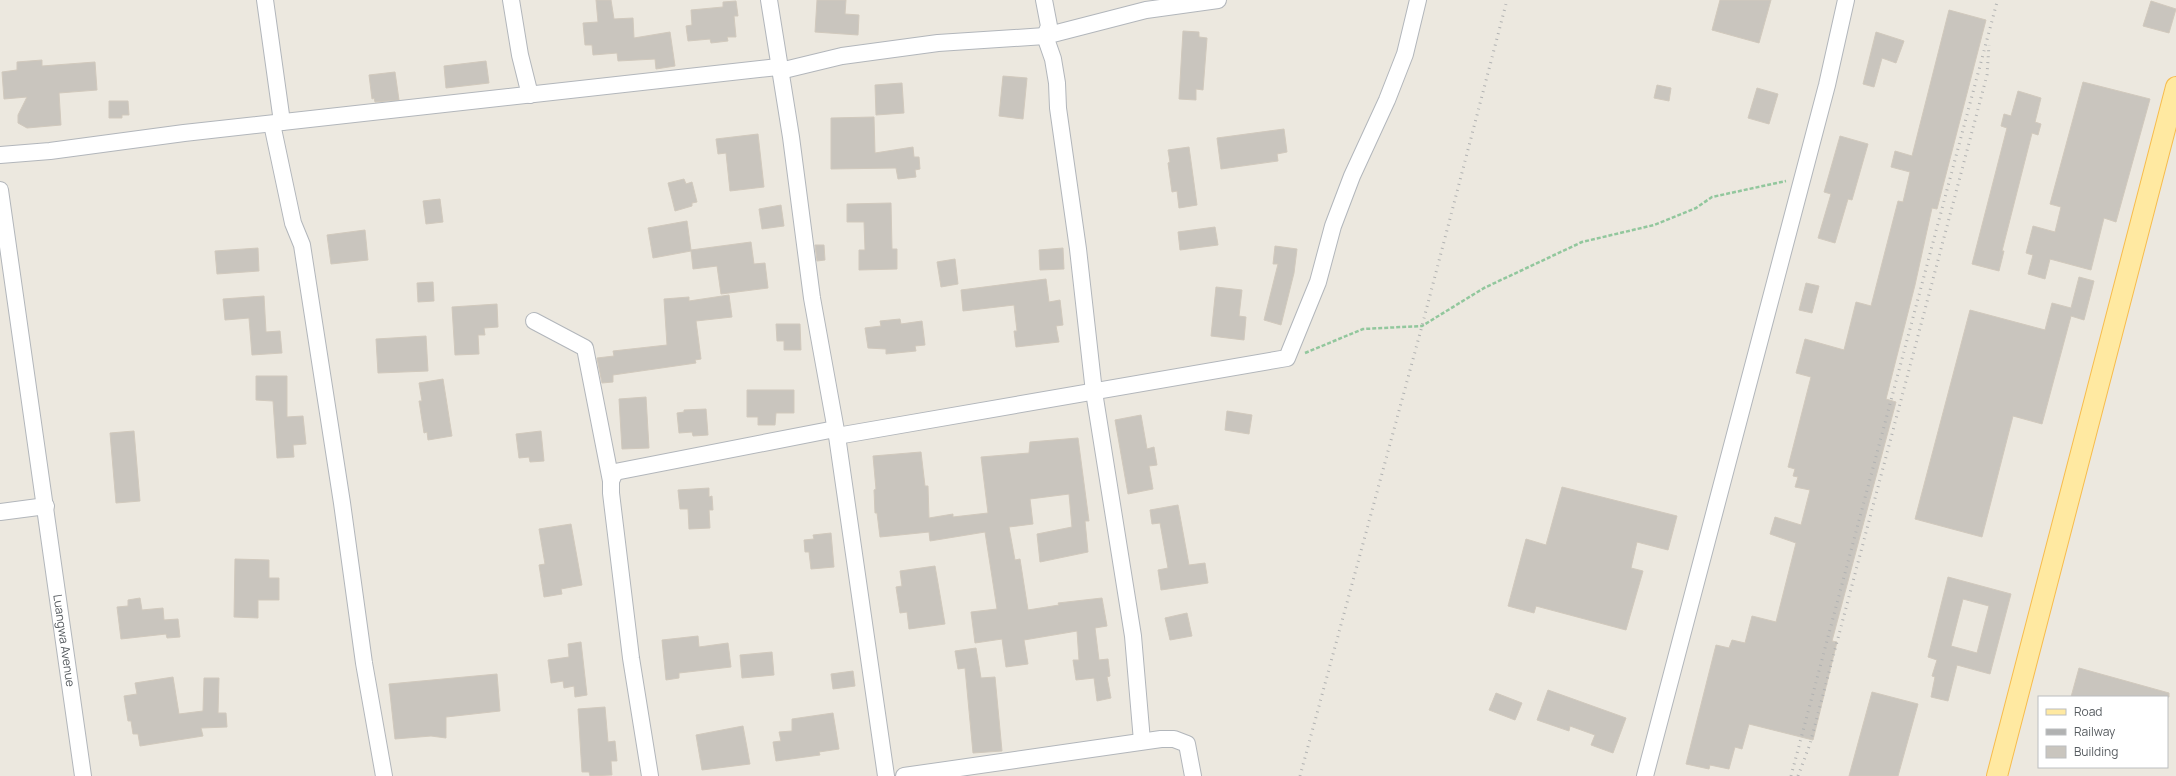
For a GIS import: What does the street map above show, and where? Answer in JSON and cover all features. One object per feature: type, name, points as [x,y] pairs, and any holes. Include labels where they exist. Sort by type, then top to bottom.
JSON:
[{"type":"main road","points":[[1997,776],[2176,87]]},
{"type":"street","points":[[265,0],[277,123],[293,223],[302,245],[342,503],[364,663],[384,776]]},
{"type":"street","points":[[512,0],[520,55],[530,95]]},
{"type":"street","points":[[768,0],[791,137],[812,298],[836,432],[886,776]]},
{"type":"street","points":[[1044,0],[1049,26],[1045,36],[1053,59],[1057,83],[1058,108],[1078,249],[1094,392],[1133,636],[1142,741]]},
{"type":"street","points":[[0,155],[50,151],[184,133],[779,69],[842,56],[938,43],[1045,36],[1146,10],[1218,0]]},
{"type":"street","points":[[611,481],[615,472],[626,468],[836,432],[1094,392],[1287,358],[1318,282],[1333,226],[1352,176],[1387,100],[1405,54],[1418,0]]},
{"type":"street","points":[[1645,776],[1802,180],[1846,0]]},
{"type":"street","name":"Luangwa Avenue","points":[[0,190],[46,506],[83,776]]},
{"type":"street","points":[[534,321],[585,348],[611,481],[627,628],[650,776]]},
{"type":"street","points":[[0,512],[46,506]]},
{"type":"street","points":[[904,776],[1142,741],[1174,738],[1187,744],[1192,776]]},
{"type":"path","points":[[1287,358],[1310,352],[1364,328],[1422,326],[1484,288],[1582,242],[1654,225],[1696,208],[1712,197],[1778,182],[1802,180]]},
{"type":"building","points":[[596,0],[611,0],[614,19],[633,18],[634,38],[670,32],[675,66],[656,69],[655,59],[618,61],[617,53],[593,55],[592,45],[585,45],[583,23],[598,22]]},
{"type":"building","points":[[817,0],[846,0],[845,14],[859,15],[858,35],[815,32]]},
{"type":"building","points":[[1720,0],[1771,0],[1759,43],[1712,30]]},
{"type":"building","points":[[736,1],[738,16],[734,16],[736,37],[727,37],[728,41],[711,43],[710,39],[688,41],[686,26],[692,25],[691,10],[723,7],[723,2]]},
{"type":"building","points":[[2151,1],[2176,9],[2169,33],[2143,26]]},
{"type":"building","points":[[1949,10],[1986,20],[1937,209],[1932,208],[1915,285],[1886,399],[1896,402],[1832,641],[1837,642],[1813,740],[1749,724],[1742,749],[1735,747],[1729,769],[1710,765],[1709,769],[1686,764],[1716,645],[1729,648],[1732,640],[1745,643],[1752,616],[1776,622],[1796,543],[1770,534],[1775,517],[1801,525],[1810,490],[1795,487],[1798,477],[1793,476],[1795,469],[1788,467],[1811,377],[1796,373],[1805,339],[1844,350],[1856,302],[1871,306],[1898,201],[1903,202],[1910,172],[1891,167],[1895,151],[1912,156]]},
{"type":"building","points":[[1183,31],[1199,32],[1199,37],[1207,38],[1203,90],[1196,89],[1196,100],[1179,99]]},
{"type":"building","points":[[1876,32],[1904,41],[1896,63],[1882,58],[1874,87],[1863,84]]},
{"type":"building","points":[[42,60],[42,66],[95,62],[97,90],[59,93],[61,125],[27,128],[18,123],[18,115],[27,97],[4,99],[2,72],[17,70],[17,62]]},
{"type":"building","points":[[486,61],[489,83],[446,88],[444,66]]},
{"type":"building","points":[[395,72],[399,100],[375,102],[374,98],[372,99],[369,75]]},
{"type":"building","points":[[1003,76],[1027,78],[1023,119],[999,116]]},
{"type":"building","points":[[2083,82],[2150,99],[2116,222],[2104,218],[2091,270],[2050,259],[2045,279],[2028,274],[2033,255],[2026,253],[2033,226],[2055,232],[2061,207],[2050,204]]},
{"type":"building","points":[[902,83],[904,113],[876,115],[875,85]]},
{"type":"building","points":[[1657,85],[1671,88],[1669,101],[1654,98]]},
{"type":"building","points":[[1757,88],[1778,94],[1769,124],[1748,118]]},
{"type":"building","points":[[2018,91],[2041,98],[2035,122],[2041,124],[2038,135],[2032,133],[2002,251],[2004,251],[1999,271],[1972,264],[2007,128],[2001,126],[2004,114],[2011,116]]},
{"type":"building","points":[[109,101],[128,101],[129,115],[122,115],[122,118],[109,118]]},
{"type":"building","points":[[874,117],[875,153],[913,147],[914,157],[919,157],[920,169],[915,170],[916,177],[898,179],[896,168],[831,169],[831,118]]},
{"type":"building","points":[[1284,129],[1287,152],[1277,154],[1278,161],[1221,169],[1217,138]]},
{"type":"building","points":[[758,134],[764,187],[730,191],[726,153],[718,154],[716,139]]},
{"type":"building","points":[[1840,136],[1868,144],[1852,200],[1848,199],[1835,243],[1818,238],[1831,194],[1824,192]]},
{"type":"building","points":[[1189,147],[1197,205],[1179,208],[1177,191],[1172,192],[1168,163],[1170,162],[1168,150]]},
{"type":"building","points":[[684,179],[686,184],[692,182],[697,202],[692,203],[692,206],[675,211],[668,183]]},
{"type":"building","points":[[440,199],[443,222],[426,224],[423,201]]},
{"type":"building","points":[[891,203],[892,249],[897,249],[897,269],[859,270],[859,250],[865,250],[864,222],[847,222],[847,204]]},
{"type":"building","points":[[781,205],[784,226],[762,229],[759,209]]},
{"type":"building","points":[[687,221],[691,250],[751,242],[754,264],[765,263],[768,288],[721,294],[717,266],[693,269],[691,251],[653,258],[648,228]]},
{"type":"building","points":[[1215,227],[1218,245],[1180,250],[1178,232]]},
{"type":"building","points":[[365,230],[368,260],[331,264],[327,235]]},
{"type":"building","points":[[815,245],[824,245],[825,260],[817,261]]},
{"type":"building","points":[[1275,246],[1297,249],[1294,273],[1281,325],[1264,320],[1278,264],[1273,264]]},
{"type":"building","points":[[258,248],[259,271],[217,274],[215,251]]},
{"type":"building","points":[[1063,248],[1064,269],[1040,270],[1039,250]]},
{"type":"building","points":[[955,259],[958,284],[941,287],[937,262]]},
{"type":"building","points":[[2079,277],[2094,281],[2084,320],[2071,316],[2042,424],[2013,416],[1982,537],[1915,519],[1970,310],[2045,330],[2052,303],[2071,308]]},
{"type":"building","points":[[1046,279],[1049,302],[1060,300],[1063,325],[1056,326],[1059,342],[1016,347],[1014,331],[1017,331],[1014,305],[963,311],[961,290]]},
{"type":"building","points":[[433,282],[434,301],[418,302],[417,283]]},
{"type":"building","points":[[1806,283],[1819,286],[1812,313],[1799,310]]},
{"type":"building","points":[[1216,287],[1242,290],[1239,316],[1246,317],[1244,340],[1211,336]]},
{"type":"building","points":[[729,295],[732,317],[696,321],[701,359],[695,360],[696,363],[613,375],[613,382],[602,383],[597,358],[614,356],[613,351],[667,345],[664,299],[689,297],[689,301]]},
{"type":"building","points":[[264,296],[266,332],[280,331],[282,353],[252,355],[249,318],[225,320],[223,299]]},
{"type":"building","points":[[497,304],[498,327],[484,328],[485,335],[478,335],[479,354],[455,355],[452,307]]},
{"type":"building","points":[[900,319],[901,324],[922,321],[925,345],[915,346],[916,351],[886,354],[886,349],[868,348],[865,328],[881,326],[880,321]]},
{"type":"building","points":[[776,324],[800,324],[801,350],[784,350],[784,341],[777,341]]},
{"type":"building","points":[[426,336],[428,371],[378,373],[376,339]]},
{"type":"building","points":[[256,376],[287,376],[287,417],[303,416],[306,444],[293,445],[294,457],[277,458],[273,401],[256,400]]},
{"type":"building","points":[[443,379],[452,436],[428,440],[427,432],[424,433],[419,401],[422,401],[419,383]]},
{"type":"building","points":[[747,390],[794,390],[794,413],[776,413],[775,425],[758,425],[758,417],[747,417]]},
{"type":"building","points":[[646,397],[649,448],[622,449],[619,399]]},
{"type":"building","points":[[706,409],[708,435],[693,436],[692,432],[679,433],[677,413],[684,412],[684,410]]},
{"type":"building","points":[[1227,411],[1252,415],[1249,434],[1225,430]]},
{"type":"building","points":[[1141,415],[1147,449],[1154,447],[1157,465],[1149,466],[1153,489],[1128,494],[1115,420]]},
{"type":"building","points":[[134,431],[140,501],[116,503],[110,433]]},
{"type":"building","points":[[541,431],[544,461],[530,462],[529,457],[519,458],[516,434]]},
{"type":"building","points":[[1078,438],[1089,521],[1085,521],[1088,552],[1040,562],[1037,534],[1072,527],[1069,494],[1030,499],[1033,524],[1009,527],[1015,560],[1020,559],[1028,610],[1059,605],[1058,603],[1102,598],[1107,626],[1095,628],[1099,660],[1108,659],[1110,676],[1107,677],[1111,698],[1097,701],[1094,678],[1076,680],[1073,660],[1079,660],[1077,631],[1024,640],[1028,664],[1006,667],[1002,639],[975,643],[971,612],[997,609],[985,532],[930,541],[929,532],[880,537],[877,513],[875,513],[874,490],[876,489],[873,456],[921,452],[925,486],[928,486],[929,518],[953,514],[953,517],[988,513],[981,457],[1029,453],[1030,442]]},
{"type":"building","points":[[1562,487],[1677,516],[1668,550],[1637,542],[1631,568],[1643,571],[1626,630],[1536,606],[1534,613],[1508,606],[1526,539],[1546,545]]},
{"type":"building","points":[[709,488],[709,497],[712,496],[713,510],[709,510],[710,528],[689,529],[688,509],[680,509],[678,490]]},
{"type":"building","points":[[1178,505],[1189,565],[1205,563],[1208,583],[1161,590],[1158,570],[1168,568],[1160,523],[1152,524],[1150,510]]},
{"type":"building","points":[[571,524],[582,585],[561,589],[562,594],[544,597],[539,565],[545,564],[539,529]]},
{"type":"building","points":[[831,533],[834,567],[811,569],[809,552],[805,552],[804,540],[814,539],[813,535]]},
{"type":"building","points":[[235,559],[269,560],[269,578],[279,578],[279,600],[258,600],[258,618],[234,617]]},
{"type":"building","points":[[935,566],[945,624],[909,629],[907,612],[900,613],[896,587],[902,586],[900,571]]},
{"type":"building","points":[[1948,577],[2011,594],[1990,674],[1957,665],[1948,701],[1931,697],[1935,677],[1932,676],[1937,660],[1928,657]],"holes":[[[1963,599],[1989,606],[1977,653],[1951,646]]]},
{"type":"building","points":[[140,598],[142,610],[163,608],[164,620],[178,619],[180,637],[167,638],[166,634],[121,639],[117,607],[128,606],[128,600]]},
{"type":"building","points":[[1187,613],[1192,636],[1170,640],[1165,618]]},
{"type":"building","points":[[698,636],[699,647],[728,643],[731,667],[679,673],[679,678],[666,680],[662,640]]},
{"type":"building","points":[[581,642],[587,695],[575,697],[574,686],[564,688],[563,681],[551,683],[548,660],[569,657],[568,644]]},
{"type":"building","points":[[976,648],[981,678],[995,677],[1002,751],[973,753],[965,668],[958,669],[955,651]]},
{"type":"building","points":[[772,652],[774,675],[742,678],[740,655]]},
{"type":"building","points":[[2079,668],[2169,693],[2169,697],[2071,696]]},
{"type":"building","points":[[853,671],[855,686],[833,689],[831,674]]},
{"type":"building","points":[[497,674],[500,711],[446,717],[446,738],[431,736],[395,739],[389,684]]},
{"type":"building","points":[[173,677],[179,714],[203,711],[204,678],[219,678],[218,713],[226,713],[227,727],[201,728],[203,736],[140,746],[138,734],[133,734],[131,721],[128,721],[124,696],[137,694],[135,683]]},
{"type":"building","points":[[1548,690],[1626,718],[1613,753],[1591,745],[1595,735],[1570,726],[1569,731],[1537,720]]},
{"type":"building","points":[[1872,692],[1918,704],[1898,776],[1849,776]]},
{"type":"building","points":[[1496,693],[1522,703],[1515,720],[1489,710]]},
{"type":"building","points":[[605,707],[608,742],[615,741],[617,761],[611,761],[612,775],[590,776],[589,772],[582,772],[578,709]]},
{"type":"building","points":[[833,713],[839,749],[819,752],[820,755],[776,761],[773,742],[781,741],[779,732],[792,731],[792,719]]},
{"type":"building","points":[[743,726],[750,764],[702,770],[696,735]]},
{"type":"railway","points":[[1300,776],[1422,326],[1507,0]]},
{"type":"railway","points":[[1791,776],[1997,2]]},
{"type":"railway","points":[[1798,776],[1810,744],[1987,75],[1989,45]]}]
